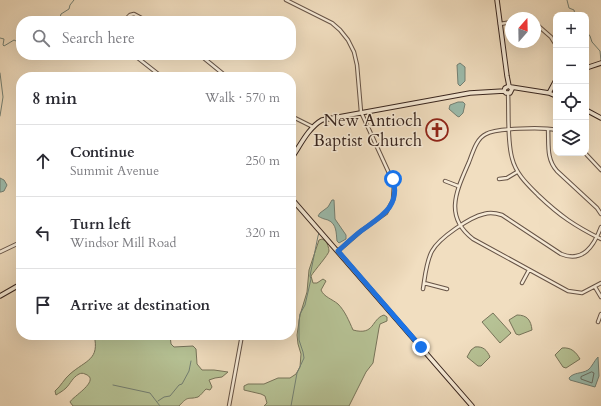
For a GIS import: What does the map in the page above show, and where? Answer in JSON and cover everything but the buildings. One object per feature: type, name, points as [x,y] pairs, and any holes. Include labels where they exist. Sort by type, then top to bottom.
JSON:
[{"type":"main road","points":[[497,0],[508,89]]},
{"type":"main road","points":[[589,67],[600,63]]},
{"type":"main road","points":[[549,93],[554,84]]},
{"type":"main road","points":[[296,152],[313,127],[327,118],[470,93],[508,89],[553,95]]},
{"type":"main road","points":[[589,112],[601,118]]},
{"type":"main road","points":[[296,204],[472,406]]},
{"type":"main road","points":[[0,296],[16,287]]},
{"type":"street","points":[[286,0],[332,23],[348,40],[354,52],[356,62],[361,112],[393,179],[394,195],[391,205],[386,213],[360,231],[338,251]]},
{"type":"street","points":[[129,16],[137,14],[140,16]]},
{"type":"street","points":[[500,24],[505,23]]},
{"type":"street","points":[[541,28],[553,40]]},
{"type":"street","points":[[140,60],[156,72]]},
{"type":"street","points":[[206,60],[221,72]]},
{"type":"street","points":[[508,89],[510,150],[518,172],[528,186],[555,211],[570,222],[601,239]]},
{"type":"street","points":[[296,118],[313,127]]},
{"type":"street","points":[[548,129],[549,153],[552,165],[597,208],[601,214]]},
{"type":"street","points":[[553,130],[492,131],[480,139],[455,193],[454,205],[456,216],[461,226],[473,239],[572,292],[582,293],[596,287],[601,283]]},
{"type":"street","points":[[587,156],[601,170]]},
{"type":"street","points":[[499,179],[507,178],[518,172]]},
{"type":"street","points":[[446,181],[458,186]]},
{"type":"street","points":[[423,290],[428,262],[432,251],[440,240],[480,215],[486,213],[506,217],[561,254],[570,257],[584,254],[597,237],[601,227]]},
{"type":"street","points":[[0,252],[16,244]]},
{"type":"street","points":[[522,283],[529,270]]},
{"type":"street","points":[[424,283],[447,289]]},
{"type":"street","points":[[596,287],[601,297]]},
{"type":"street","points":[[598,322],[601,314]]},
{"type":"street","points":[[229,406],[241,340]]},
{"type":"shaded area","points":[[322,239],[326,241],[329,251],[311,276],[313,283],[317,283],[323,279],[326,281],[321,290],[328,298],[338,304],[347,316],[353,330],[365,331],[369,329],[380,317],[384,315],[387,317],[387,321],[380,324],[373,363],[366,372],[349,406],[264,406],[267,403],[265,396],[244,390],[244,386],[248,384],[264,384],[278,378],[290,378],[296,374],[300,367],[301,354],[297,335],[300,315],[307,292],[309,270],[319,240]]},
{"type":"shaded area","points":[[493,313],[511,333],[500,343],[482,322]]},
{"type":"shaded area","points":[[517,315],[528,319],[531,323],[532,330],[519,335],[516,334],[509,320]]},
{"type":"shaded area","points":[[95,340],[171,340],[171,344],[174,347],[193,346],[196,349],[197,364],[202,370],[228,372],[222,377],[209,380],[212,387],[210,390],[206,389],[198,397],[188,398],[179,406],[73,406],[70,402],[85,388],[90,380],[89,377],[82,373],[75,377],[68,386],[56,395],[55,391],[68,376],[90,359],[95,350]]},
{"type":"shaded area","points":[[475,347],[484,349],[488,352],[490,357],[481,366],[478,366],[467,357],[471,350]]},
{"type":"shaded area","points":[[562,348],[573,350],[580,359],[566,368],[563,367],[555,355]]},
{"type":"water","points":[[460,63],[465,67],[465,81],[460,86],[458,84],[457,65]]},
{"type":"water","points":[[463,102],[465,104],[463,113],[459,117],[449,109],[450,105]]},
{"type":"water","points":[[0,178],[4,180],[7,185],[4,191],[1,192],[0,192]]},
{"type":"water","points":[[332,200],[334,200],[335,219],[346,235],[346,239],[339,243],[337,241],[336,229],[333,224],[318,216],[328,207]]},
{"type":"water","points":[[598,357],[599,376],[595,387],[570,380],[569,378],[573,375],[588,370]]},
{"type":"waterway","points":[[60,16],[69,9],[74,0]]},
{"type":"waterway","points":[[567,0],[569,8],[574,10],[574,12]]},
{"type":"waterway","points":[[589,35],[592,42],[600,51],[601,61]]},
{"type":"waterway","points":[[0,38],[4,39],[4,46],[14,40],[16,41]]},
{"type":"waterway","points":[[0,73],[3,97],[0,116]]},
{"type":"waterway","points":[[291,406],[297,373],[304,358],[299,340],[300,314],[305,305],[319,233]]},
{"type":"waterway","points":[[158,401],[164,397],[170,396],[179,385],[182,384],[189,371],[191,361]]},
{"type":"waterway","points":[[113,385],[150,393],[160,406]]},
{"type":"place","name":"New Antioch Baptist Church","points":[[437,130]]},
{"type":"route","points":[[393,179],[393,200],[386,213],[360,231],[338,251],[421,347]]}]
